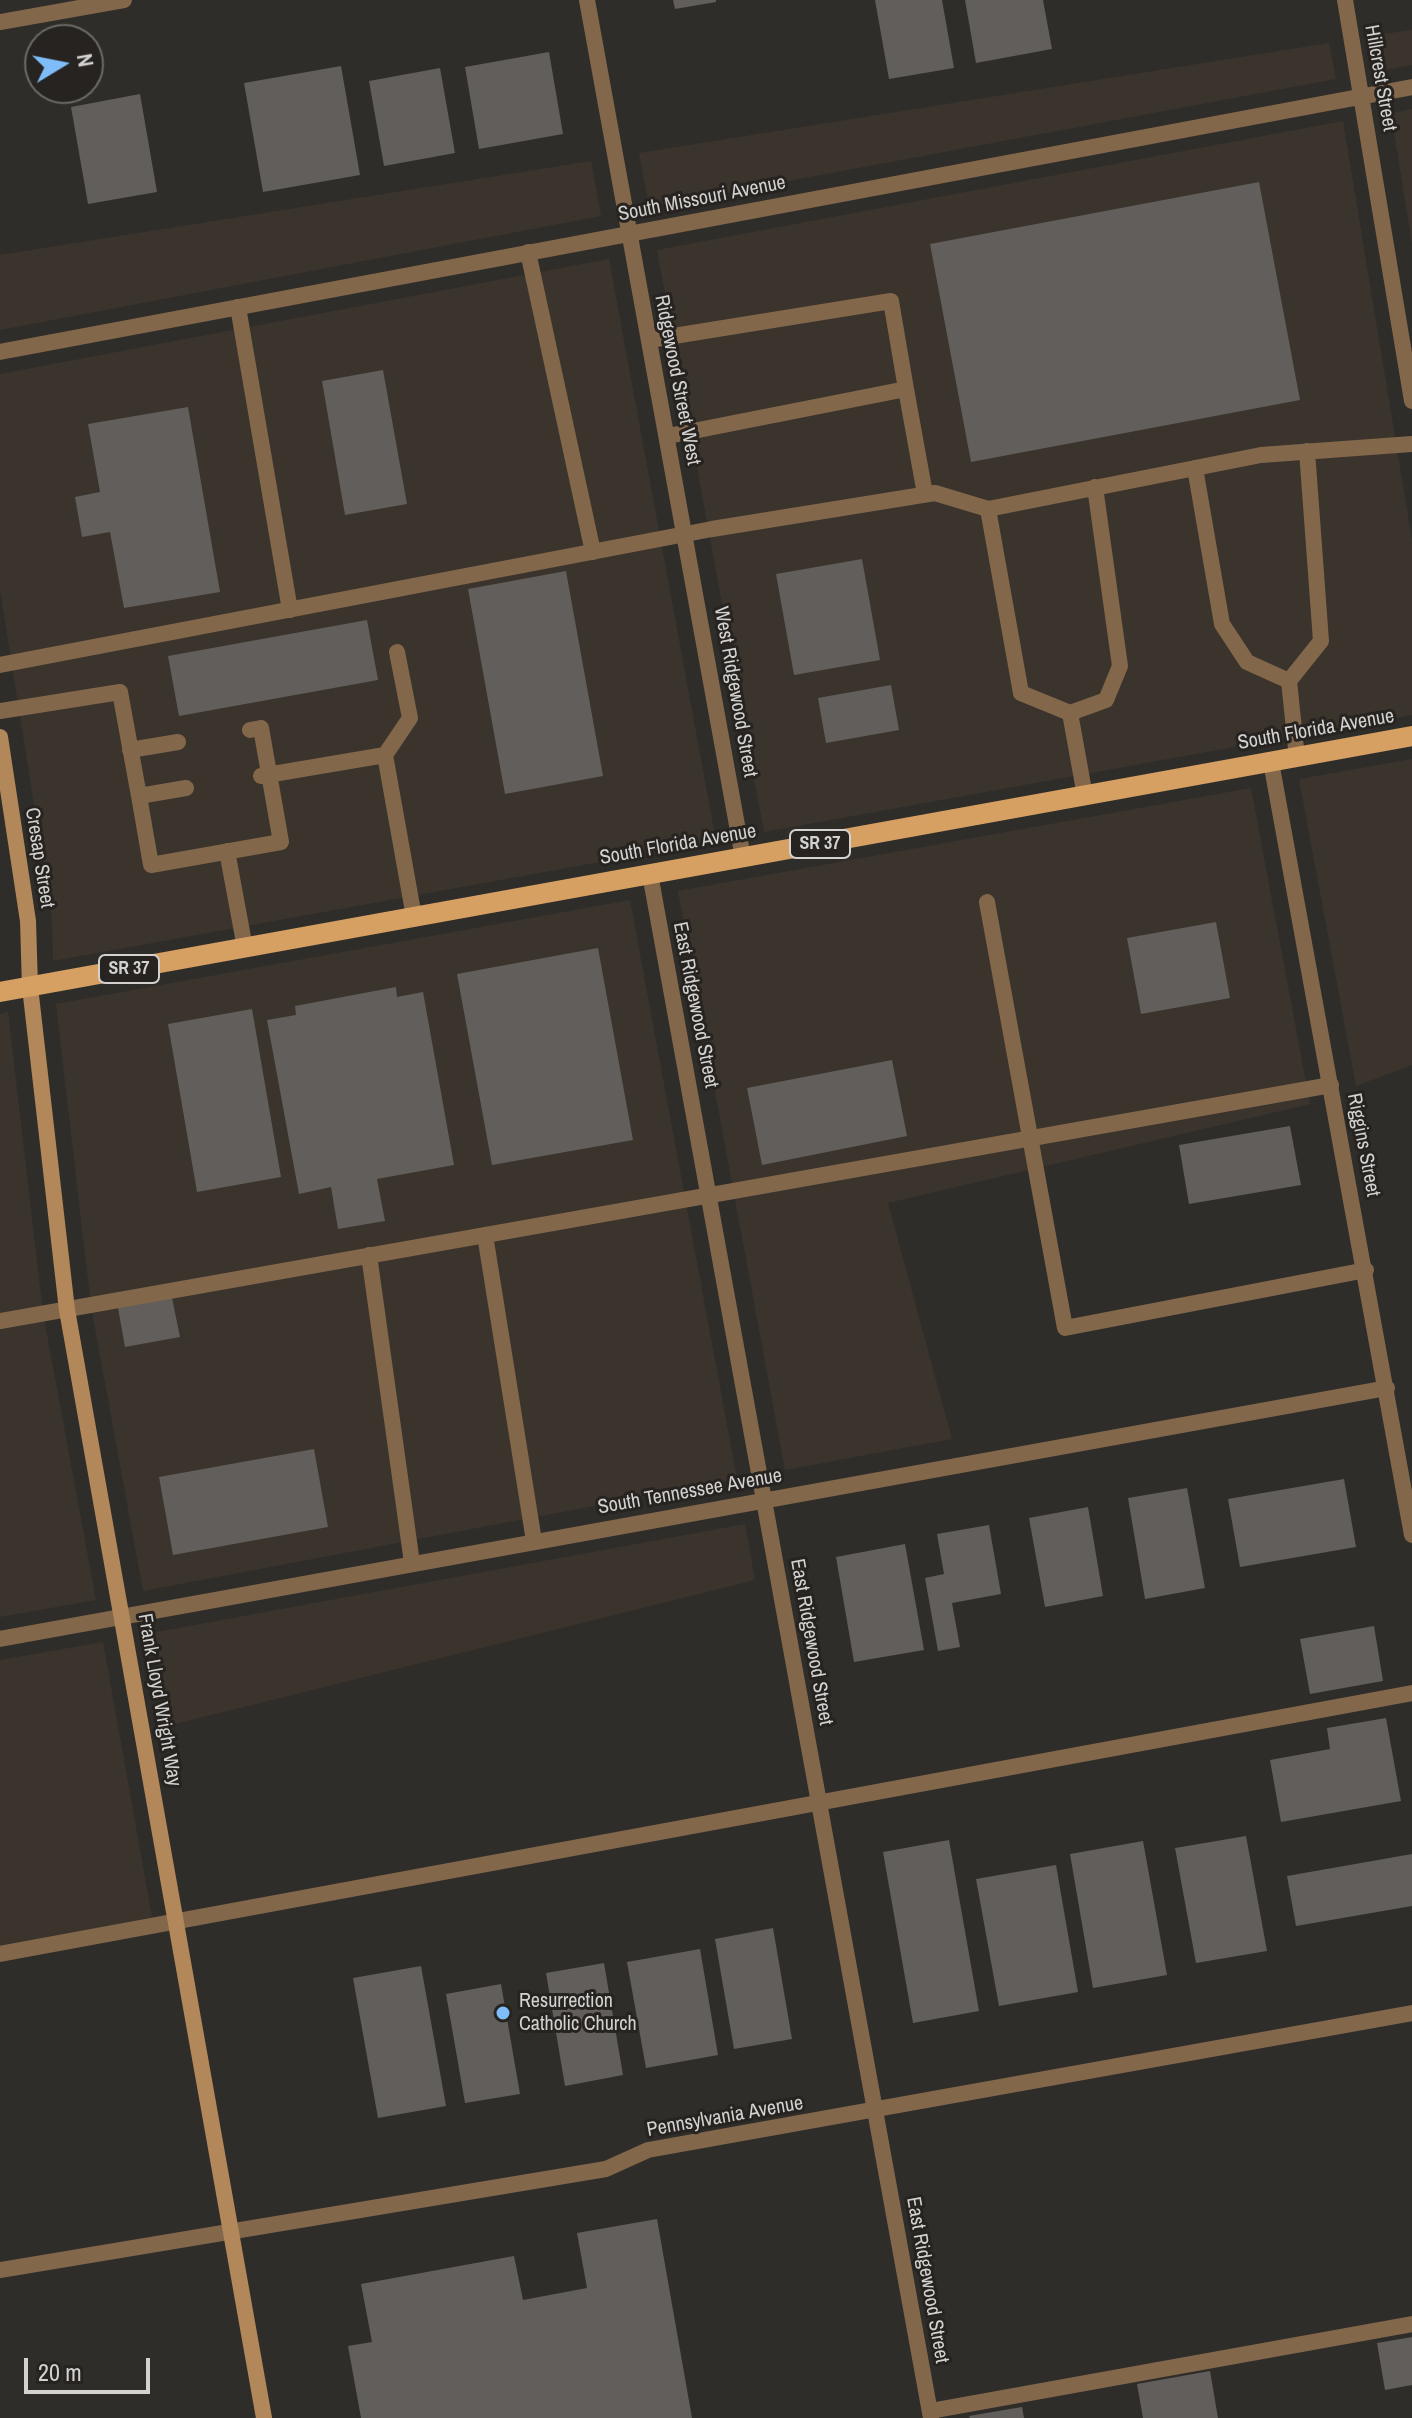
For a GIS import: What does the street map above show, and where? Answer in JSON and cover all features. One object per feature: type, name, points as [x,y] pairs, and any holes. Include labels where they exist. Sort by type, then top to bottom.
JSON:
[{"type":"main road","name":"South Florida Avenue","points":[[0,992],[1412,736]]},
{"type":"street","points":[[0,22],[124,0]]},
{"type":"street","points":[[587,0],[629,233]]},
{"type":"street","name":"Hillcrest Street","points":[[1345,0],[1364,96],[1412,401]]},
{"type":"street","name":"South Missouri Avenue","points":[[0,352],[1412,87]]},
{"type":"street","name":"Ridgewood Street West","points":[[629,233],[686,534]]},
{"type":"street","points":[[528,252],[593,552]]},
{"type":"street","points":[[649,340],[891,301],[925,494]]},
{"type":"street","points":[[238,307],[290,610]]},
{"type":"street","points":[[668,436],[906,389]]},
{"type":"street","points":[[0,665],[686,534],[925,494],[935,493],[988,509],[1261,455],[1412,444]]},
{"type":"street","points":[[1297,758],[1289,681],[1321,641],[1307,451]]},
{"type":"street","points":[[1195,468],[1222,624],[1247,662],[1289,681]]},
{"type":"street","points":[[988,509],[1021,693],[1070,713],[1106,700],[1120,666],[1095,487]]},
{"type":"street","name":"West Ridgewood Street","points":[[686,534],[743,858]]},
{"type":"street","points":[[397,652],[410,718],[385,755],[414,917]]},
{"type":"street","points":[[0,711],[120,692],[151,865],[281,842],[264,775],[261,728],[250,730]]},
{"type":"street","points":[[1070,713],[1085,796]]},
{"type":"street","name":"Cresap Street","points":[[0,737],[28,921],[30,987]]},
{"type":"street","points":[[130,750],[178,742]]},
{"type":"street","points":[[264,775],[385,755]]},
{"type":"street","name":"Riggins Street","points":[[1271,762],[1412,1535]]},
{"type":"street","points":[[139,796],[186,788]]},
{"type":"street","points":[[227,851],[245,948]]},
{"type":"street","name":"East Ridgewood Street","points":[[650,874],[931,2414]]},
{"type":"street","points":[[987,902],[1065,1328],[1366,1270]]},
{"type":"street","name":"Frank Lloyd Wright Way","points":[[30,987],[67,1310],[124,1616],[264,2418]]},
{"type":"street","points":[[0,1321],[1331,1085]]},
{"type":"street","points":[[485,1235],[534,1541]]},
{"type":"street","points":[[369,1255],[412,1563]]},
{"type":"street","name":"South Tennessee Avenue","points":[[0,1639],[765,1498],[1387,1388]]},
{"type":"street","points":[[0,1954],[1412,1693]]},
{"type":"street","name":"Pennsylvania Avenue","points":[[0,2270],[165,2240],[232,2233],[606,2169],[648,2150],[1412,2013]]},
{"type":"street","points":[[931,2414],[1412,2324]]},
{"type":"shaded area","points":[[1412,30],[1412,65],[1384,70],[1377,35]]},
{"type":"shaded area","points":[[1329,43],[1336,79],[649,207],[639,153]]},
{"type":"shaded area","points":[[1412,109],[1412,244],[1391,113]]},
{"type":"shaded area","points":[[1343,121],[1412,540],[1412,715],[764,832],[657,250]]},
{"type":"shaded area","points":[[591,161],[601,216],[0,330],[0,255]]},
{"type":"shaded area","points":[[609,259],[716,841],[53,961],[52,918],[0,590],[0,374]]},
{"type":"shaded area","points":[[1412,759],[1412,1065],[1356,1086],[1299,779]]},
{"type":"shaded area","points":[[1251,788],[1310,1104],[888,1203],[952,1439],[785,1470],[678,891]]},
{"type":"shaded area","points":[[630,900],[737,1479],[143,1591],[91,1306],[56,1004]]},
{"type":"shaded area","points":[[8,1012],[43,1313],[96,1600],[0,1617],[0,1014]]},
{"type":"shaded area","points":[[745,1524],[755,1580],[167,1726],[151,1633]]},
{"type":"shaded area","points":[[103,1642],[152,1917],[0,1953],[0,1660]]},
{"type":"building","points":[[673,0],[716,0],[716,2],[675,9]]},
{"type":"building","points":[[875,0],[942,0],[954,68],[889,79]]},
{"type":"building","points":[[965,0],[1043,0],[1052,49],[976,63]]},
{"type":"building","points":[[549,52],[563,134],[479,149],[465,67]]},
{"type":"building","points":[[341,66],[360,175],[263,192],[244,83]]},
{"type":"building","points":[[440,68],[455,153],[384,166],[369,81]]},
{"type":"building","points":[[140,94],[157,192],[88,204],[71,107],[104,104],[104,101]]},
{"type":"building","points":[[1259,182],[1300,400],[971,462],[930,244]]},
{"type":"building","points":[[383,370],[407,504],[345,515],[322,381]]},
{"type":"building","points":[[188,407],[220,592],[124,608],[110,532],[82,537],[75,497],[100,492],[88,424]]},
{"type":"building","points":[[862,559],[880,660],[794,675],[776,574]]},
{"type":"building","points":[[566,571],[603,776],[505,794],[468,589]]},
{"type":"building","points":[[367,620],[378,680],[179,716],[168,656]]},
{"type":"building","points":[[891,685],[899,730],[826,743],[818,698]]},
{"type":"building","points":[[1216,922],[1230,998],[1141,1014],[1127,938]]},
{"type":"building","points":[[598,948],[633,1140],[492,1165],[457,974]]},
{"type":"building","points":[[396,987],[397,997],[423,992],[454,1165],[377,1179],[385,1221],[338,1229],[331,1187],[299,1194],[267,1020],[296,1015],[295,1006]]},
{"type":"building","points":[[252,1009],[281,1177],[197,1192],[168,1024]]},
{"type":"building","points":[[892,1060],[907,1136],[762,1165],[747,1088]]},
{"type":"building","points":[[1290,1126],[1301,1185],[1189,1204],[1179,1145]]},
{"type":"building","points":[[172,1298],[180,1337],[125,1347],[118,1308]]},
{"type":"building","points":[[314,1449],[328,1527],[173,1555],[159,1477]]},
{"type":"building","points":[[1344,1479],[1356,1547],[1240,1567],[1228,1499]]},
{"type":"building","points":[[1187,1488],[1205,1588],[1145,1599],[1128,1498]]},
{"type":"building","points":[[1088,1507],[1103,1596],[1045,1607],[1029,1518]]},
{"type":"building","points":[[989,1525],[1001,1594],[952,1603],[960,1647],[938,1651],[925,1578],[944,1574],[937,1534]]},
{"type":"building","points":[[905,1544],[924,1650],[854,1662],[836,1557]]},
{"type":"building","points":[[1374,1626],[1383,1681],[1310,1694],[1300,1639]]},
{"type":"building","points":[[1386,1718],[1401,1801],[1281,1822],[1270,1760],[1330,1749],[1327,1728]]},
{"type":"building","points":[[1246,1836],[1267,1951],[1196,1963],[1175,1848]]},
{"type":"building","points":[[949,1840],[979,2011],[913,2023],[883,1852]]},
{"type":"building","points":[[1143,1841],[1167,1975],[1093,1988],[1070,1854]]},
{"type":"building","points":[[1412,1854],[1412,1906],[1296,1926],[1287,1876]]},
{"type":"building","points":[[1056,1865],[1078,1992],[999,2006],[976,1879]]},
{"type":"building","points":[[773,1928],[792,2039],[734,2049],[715,1939]]},
{"type":"building","points":[[700,1949],[718,2055],[646,2068],[627,1962]]},
{"type":"building","points":[[604,1963],[623,2075],[565,2086],[546,1973]]},
{"type":"building","points":[[421,1966],[446,2106],[378,2118],[353,1978]]},
{"type":"building","points":[[501,1984],[520,2094],[465,2103],[446,1994]]},
{"type":"building","points":[[657,2219],[692,2418],[361,2418],[348,2346],[372,2342],[361,2284],[514,2256],[523,2300],[587,2288],[577,2233]]},
{"type":"building","points":[[1412,2337],[1412,2385],[1385,2390],[1377,2343]]},
{"type":"building","points":[[1210,2371],[1218,2418],[1143,2418],[1137,2384]]},
{"type":"building","points":[[1022,2407],[1024,2418],[969,2416]]},
{"type":"place","name":"Resurrection Catholic Church","points":[[503,2013]]}]
